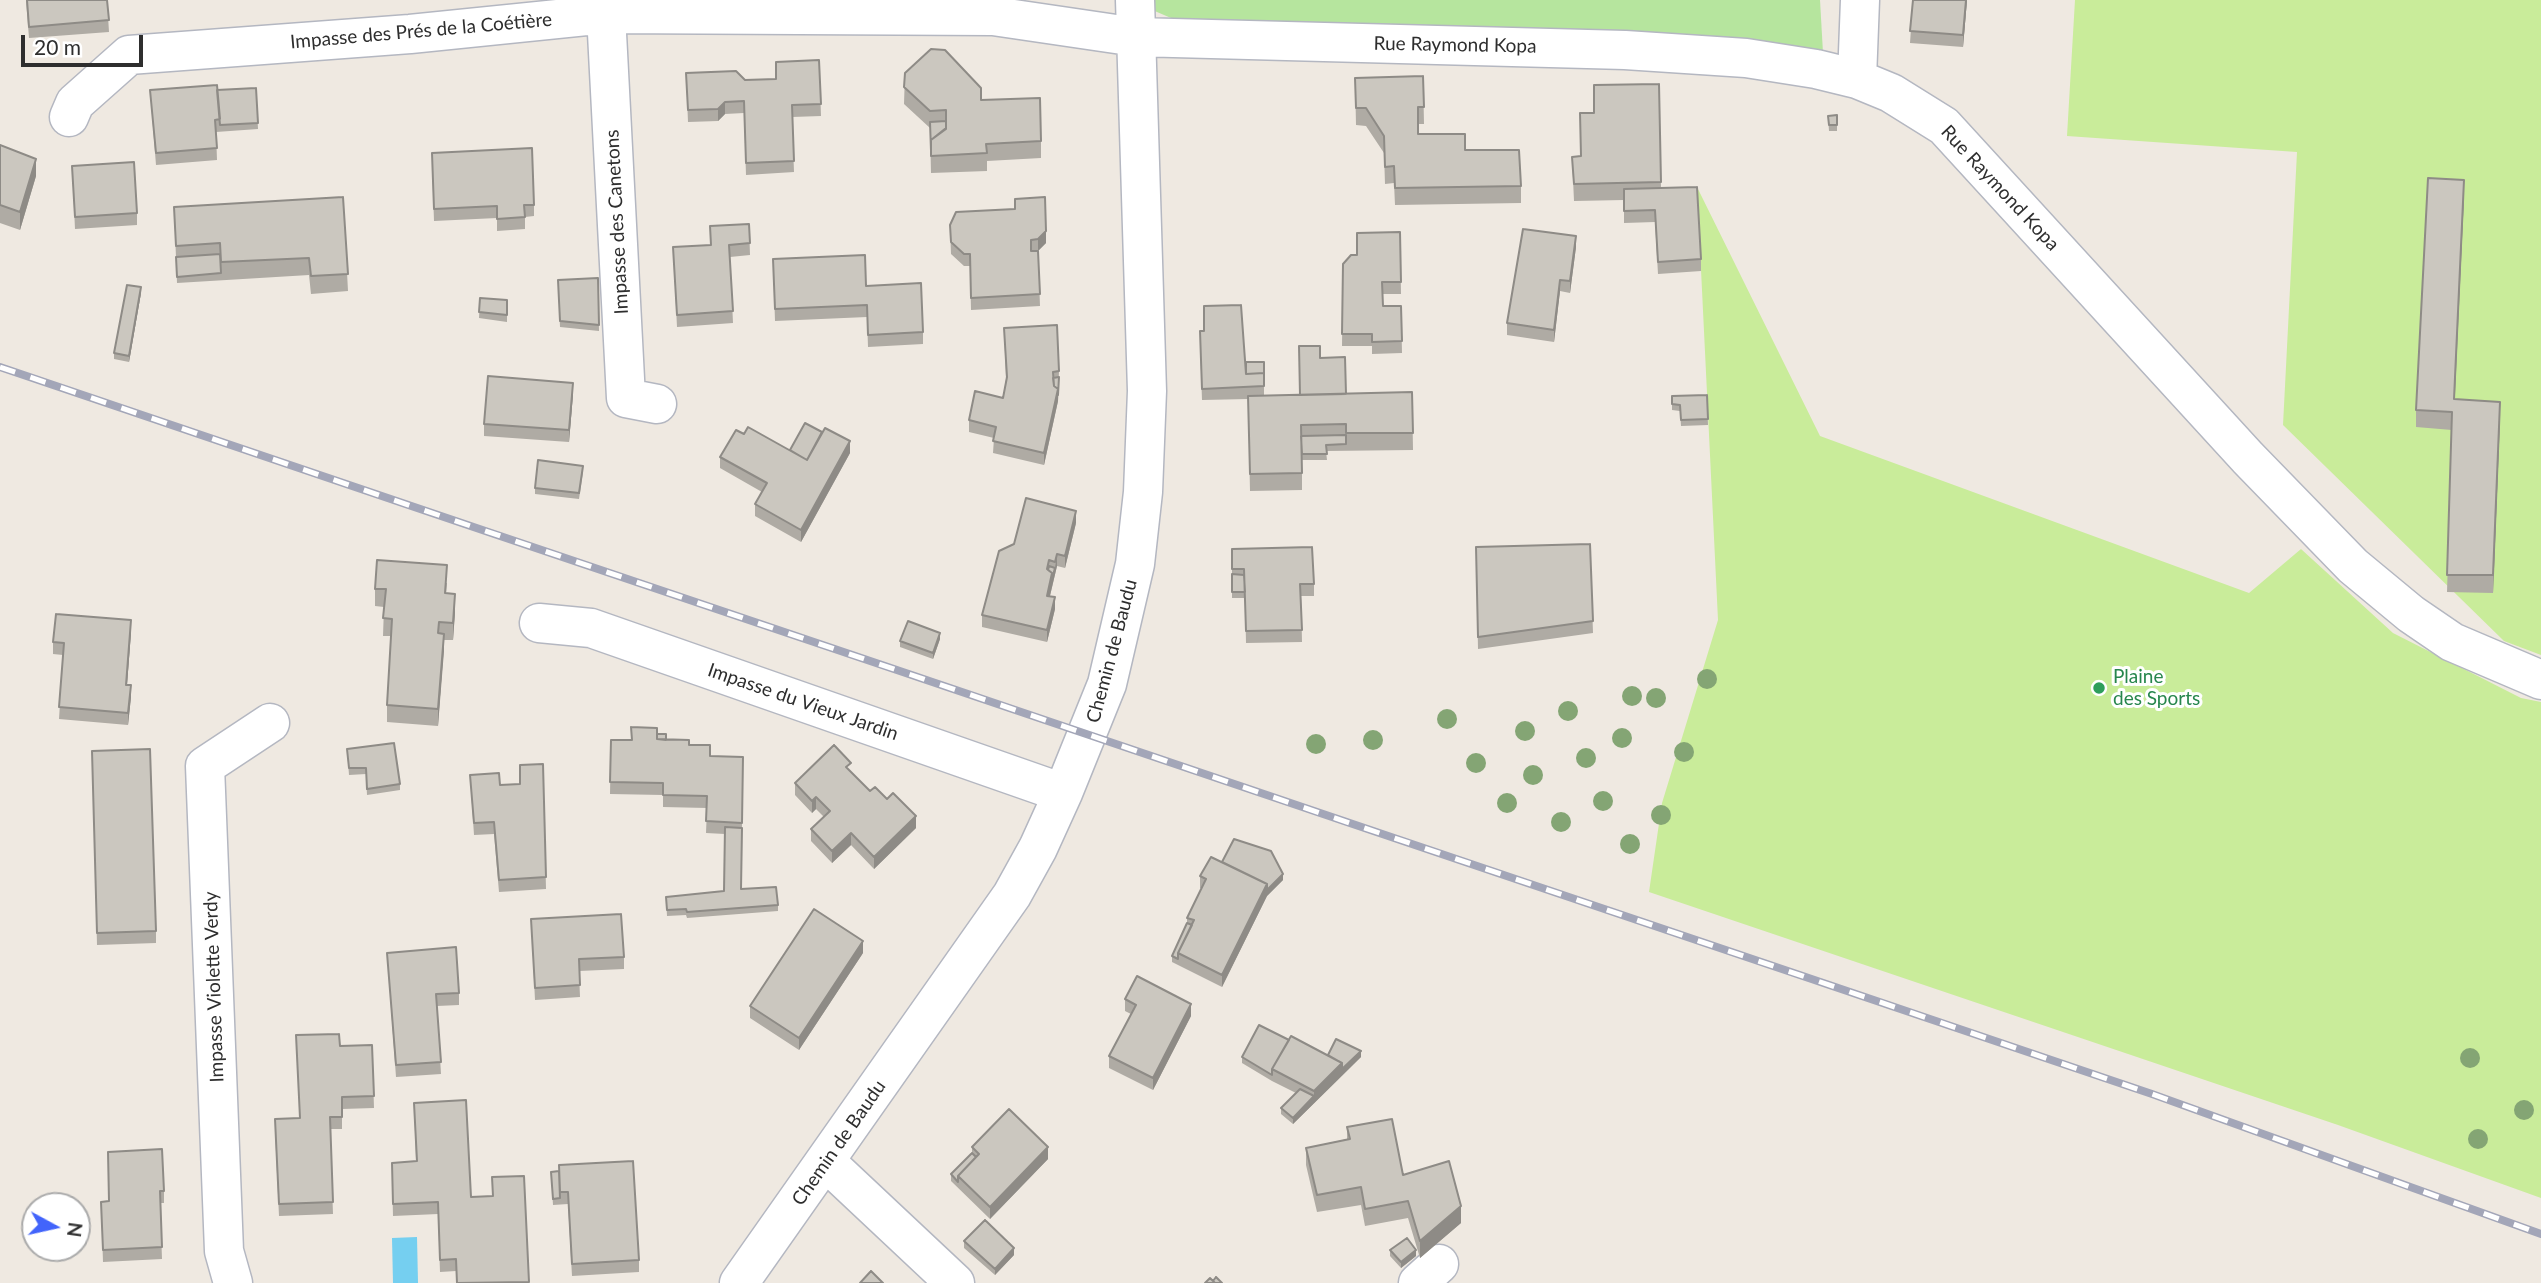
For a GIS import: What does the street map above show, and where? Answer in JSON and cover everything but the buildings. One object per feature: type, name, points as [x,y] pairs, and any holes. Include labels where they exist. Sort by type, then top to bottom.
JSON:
[{"type":"street","points":[[1857,79],[1860,0]]},
{"type":"street","name":"Impasse des Prés de la Coétière","points":[[69,117],[75,103],[129,55],[410,34],[606,14],[1135,19]]},
{"type":"street","name":"Impasse des Canetons","points":[[606,14],[626,398],[657,404]]},
{"type":"street","name":"Rue Raymond Kopa","points":[[1135,19],[1746,58],[1857,79],[1902,99],[1944,126],[2248,458],[2353,566],[2411,614],[2452,642],[2541,680]]},
{"type":"street","name":"Chemin de Baudu","points":[[739,1283],[1012,895],[1038,848],[1063,793],[1088,737],[1107,684],[1135,564],[1143,492],[1147,391],[1135,19]]},
{"type":"street","name":"Impasse du Vieux Jardin","points":[[539,623],[591,628],[1063,793]]},
{"type":"street","name":"Impasse Violette Verdy","points":[[233,1283],[224,1251],[205,766],[270,723]]},
{"type":"street","points":[[825,1161],[955,1283]]},
{"type":"green space","points":[[1129,0],[1820,0],[1823,53],[1171,18]]},
{"type":"green space","points":[[2075,0],[2541,0],[2541,655],[2504,641],[2283,425],[2297,152],[2067,136]]},
{"type":"green space","name":"Plaine des Sports","points":[[1697,187],[1820,436],[2249,593],[2301,549],[2393,633],[2521,698],[2541,702],[2541,1198],[2338,1125],[1649,892],[1662,803],[1718,620]]},
{"type":"water","points":[[417,1237],[418,1283],[393,1283],[392,1238]]},
{"type":"railway","points":[[0,367],[2152,1094],[2541,1234]]},
{"type":"place","name":"Plaine des Sports","points":[[2099,688]]}]
